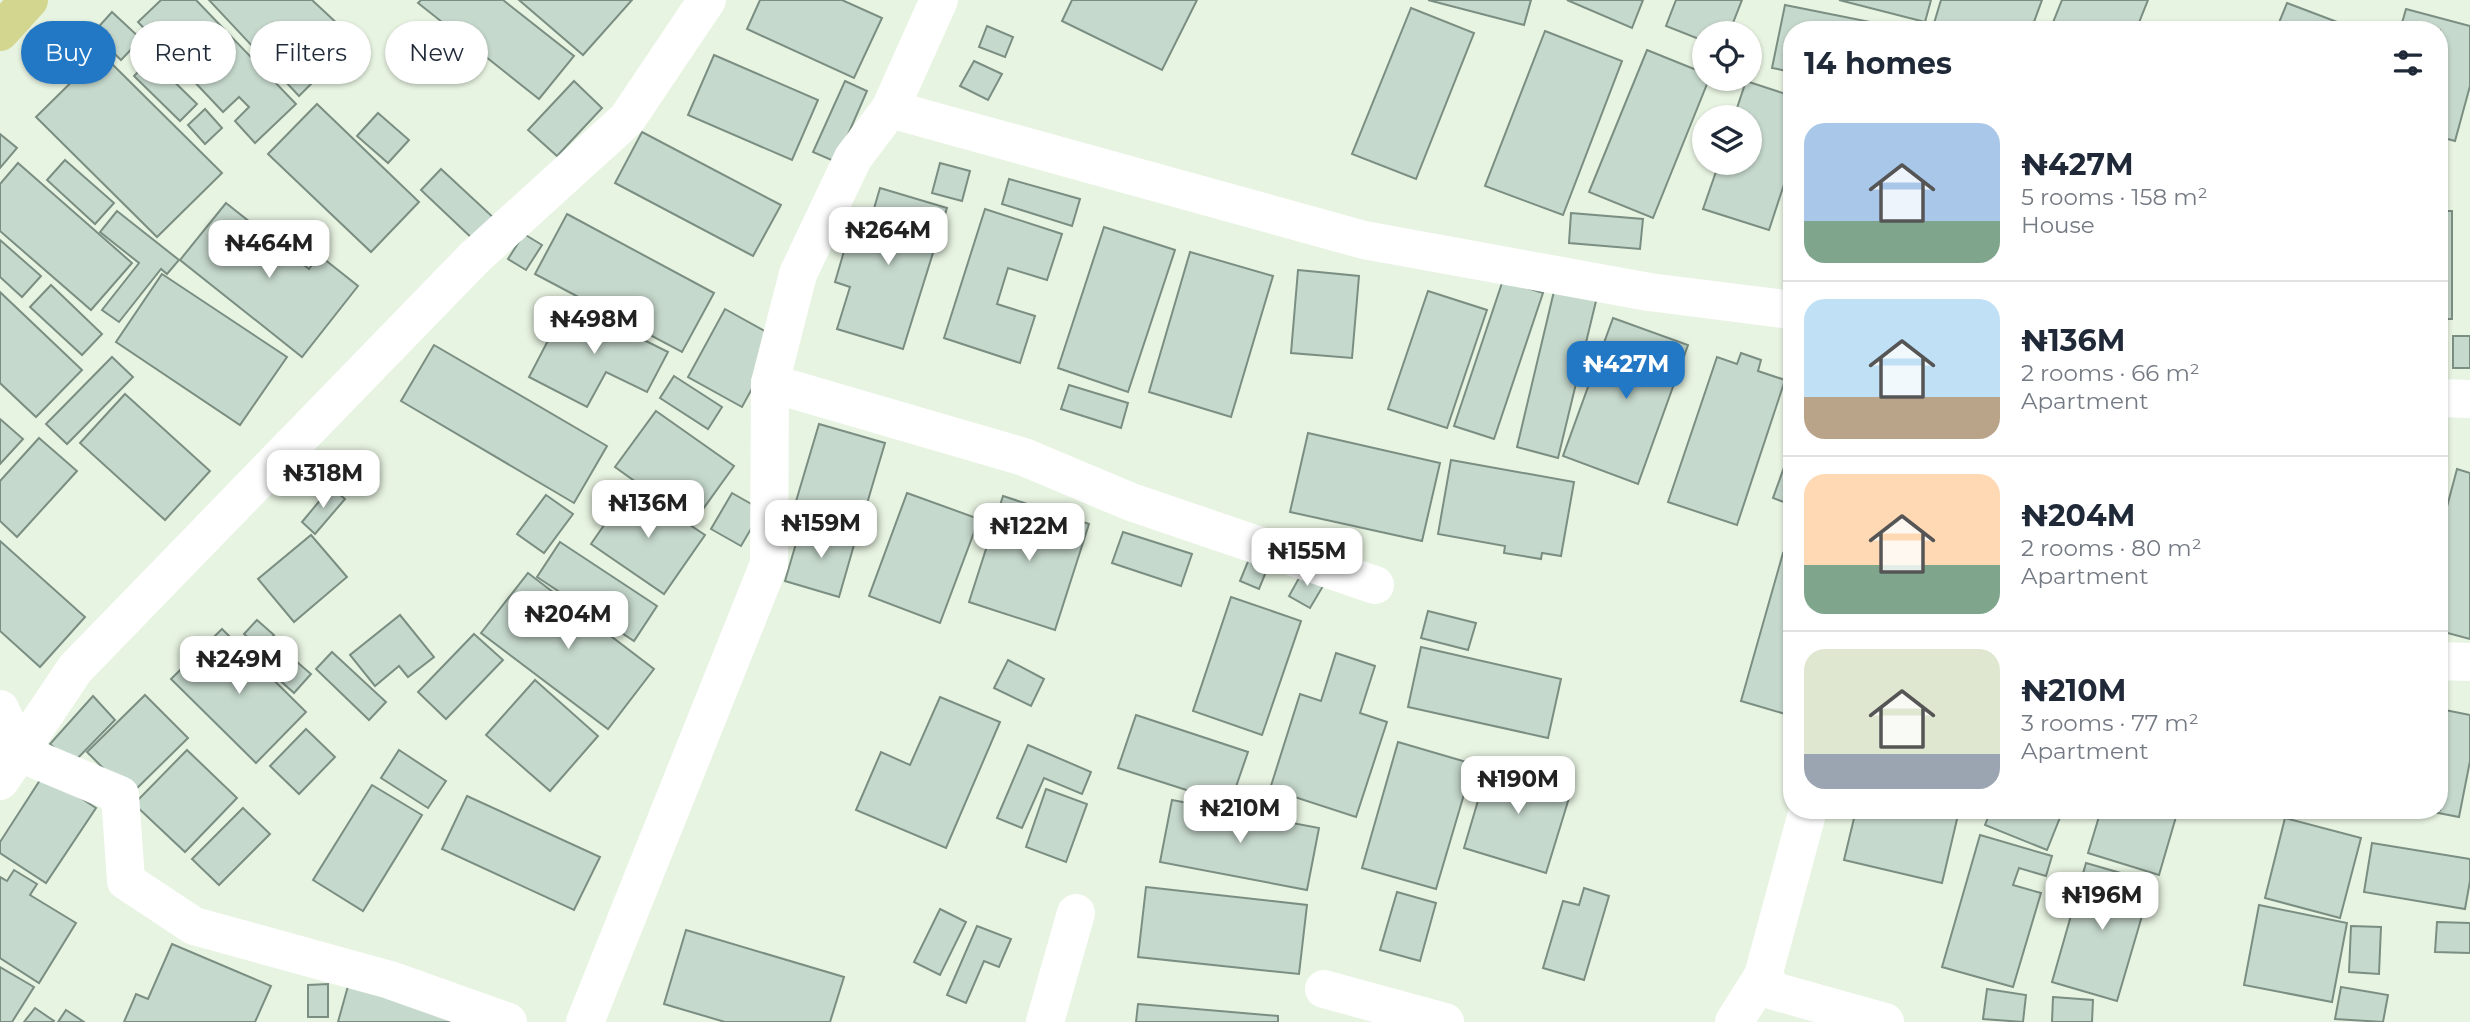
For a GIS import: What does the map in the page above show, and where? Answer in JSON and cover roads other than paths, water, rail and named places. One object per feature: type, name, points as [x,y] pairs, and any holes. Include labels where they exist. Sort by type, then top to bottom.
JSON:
[{"type":"main road","points":[[0,32],[29,0]]},
{"type":"street","points":[[10,767],[75,669],[475,257],[627,119],[707,0]]},
{"type":"street","points":[[584,1022],[769,564],[770,383],[798,274],[853,158],[890,109],[939,0]]},
{"type":"street","points":[[890,109],[1364,240],[1649,292],[1783,309]]},
{"type":"street","points":[[770,383],[1024,457],[1131,502],[1375,585]]},
{"type":"street","points":[[2448,398],[2470,399]]},
{"type":"street","points":[[2448,661],[2470,662]]},
{"type":"street","points":[[0,709],[10,767]]},
{"type":"street","points":[[10,767],[120,795],[126,881],[194,926],[390,980],[508,1022]]},
{"type":"street","points":[[1734,1022],[1763,976],[1806,819]]},
{"type":"street","points":[[1045,1022],[1076,913]]},
{"type":"street","points":[[1763,976],[1774,991],[1885,1022]]},
{"type":"street","points":[[1324,989],[1445,1022]]}]
